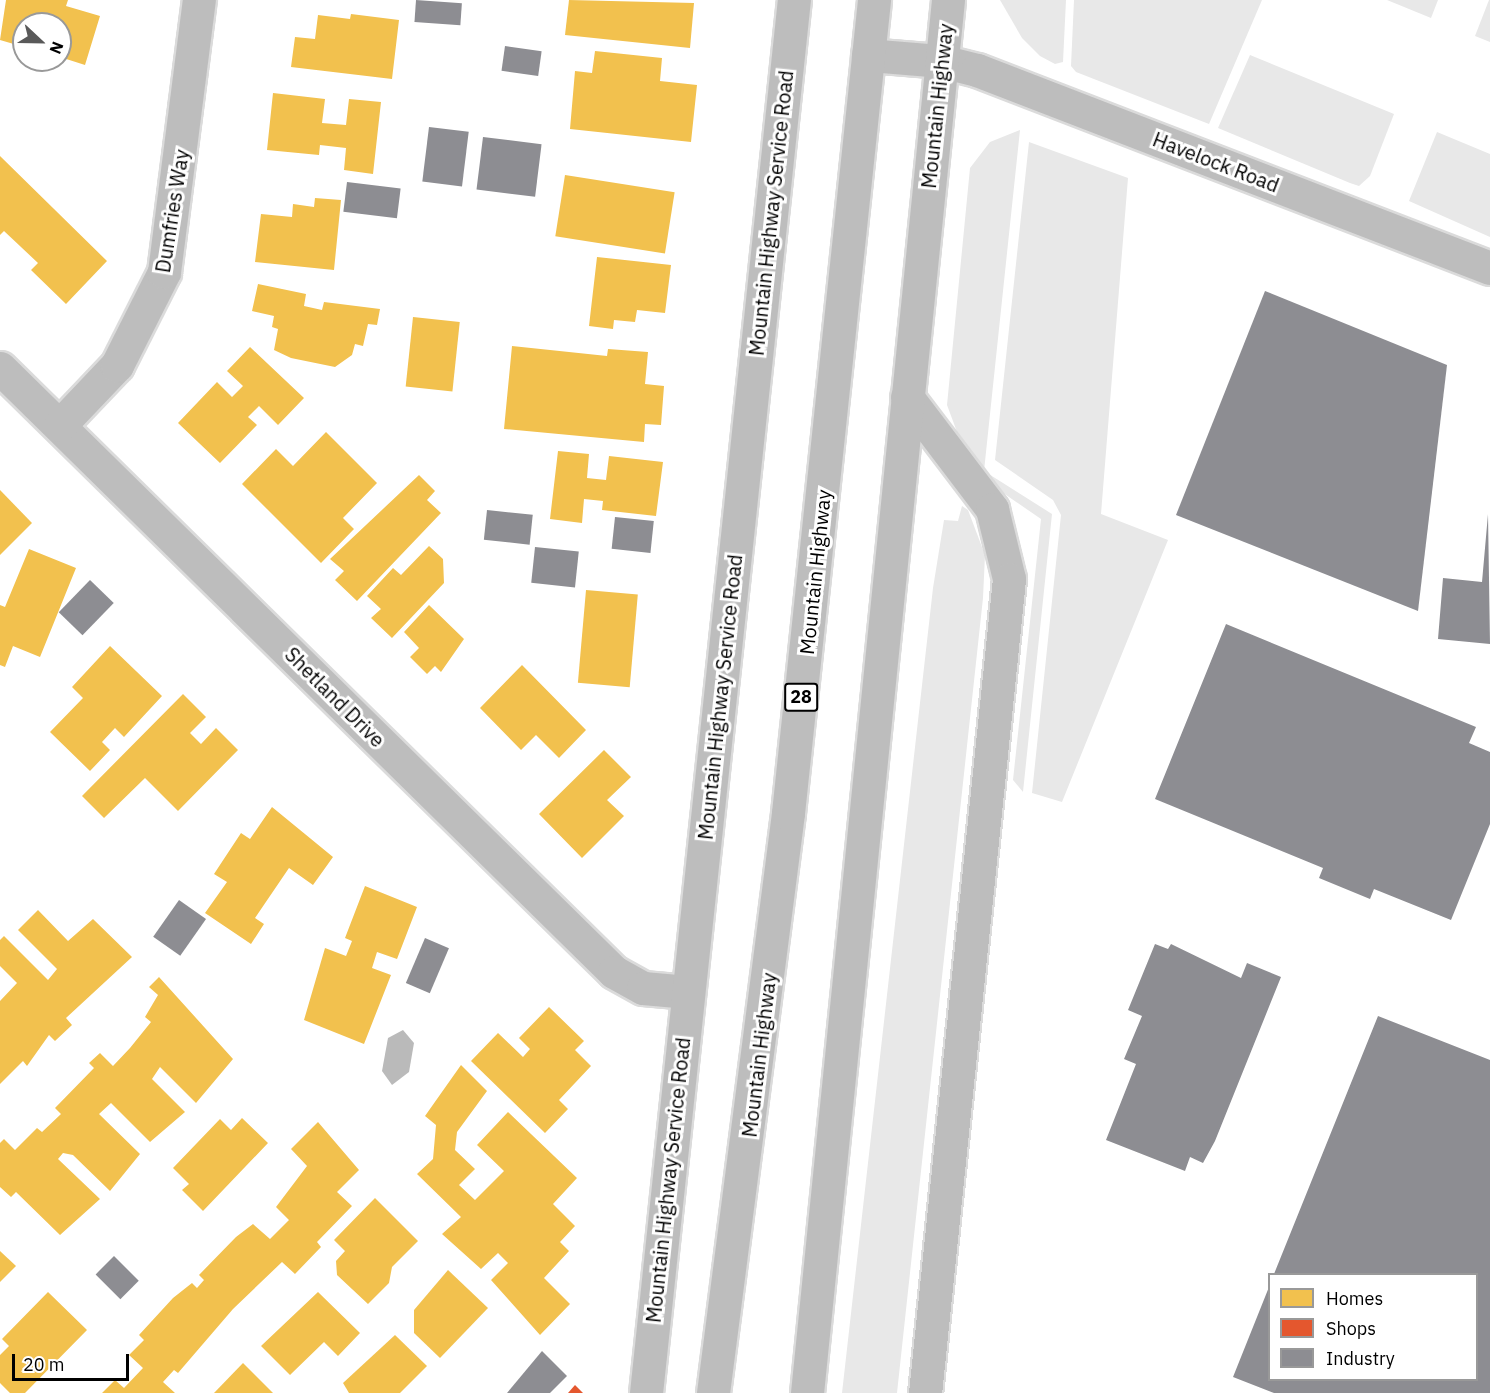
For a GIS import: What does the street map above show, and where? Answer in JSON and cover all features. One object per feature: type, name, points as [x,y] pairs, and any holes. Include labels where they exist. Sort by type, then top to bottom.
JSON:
[{"type":"street","name":"Dumfries Way","points":[[60,425],[117,365],[164,272],[199,0]]},
{"type":"street","name":"Mountain Highway Service Road","points":[[646,1393],[794,0]]},
{"type":"street","name":"Mountain Highway","points":[[713,1393],[793,767],[874,0]]},
{"type":"street","name":"Mountain Highway","points":[[807,1393],[818,1320],[907,397],[948,0]]},
{"type":"street","name":"Havelock Road","points":[[868,55],[941,62],[977,70],[1490,268]]},
{"type":"street","name":"Shetland Drive","points":[[0,368],[614,972],[643,988],[688,992]]},
{"type":"street","points":[[907,397],[992,509],[1010,579],[925,1393]]},
{"type":"street","points":[[791,1393],[818,1320]]},
{"type":"shaded area","points":[[1000,0],[1066,0],[1063,62],[1055,64],[1040,56],[1022,38]]},
{"type":"shaded area","points":[[1074,0],[1262,0],[1209,124],[1076,72],[1071,66]]},
{"type":"shaded area","points":[[1387,0],[1438,0],[1431,18]]},
{"type":"shaded area","points":[[1490,0],[1490,42],[1475,36]]},
{"type":"shaded area","points":[[1250,55],[1394,114],[1370,176],[1359,186],[1218,128]]},
{"type":"shaded area","points":[[1020,130],[984,471],[1052,514],[1023,792],[1013,780],[1041,519],[996,488],[960,440],[947,405],[970,168],[990,142]]},
{"type":"shaded area","points":[[1437,132],[1490,154],[1490,237],[1409,201]]},
{"type":"shaded area","points":[[1029,142],[1128,178],[1101,514],[1168,540],[1062,802],[1032,793],[1061,515],[1053,500],[995,460]]},
{"type":"shaded area","points":[[962,506],[968,510],[985,555],[983,598],[897,1393],[842,1393],[933,588],[944,520],[958,521]]},
{"type":"shaded area","points":[[403,1030],[414,1043],[409,1072],[392,1085],[382,1071],[388,1038]]},
{"type":"building: Homes","points":[[6,0],[68,0],[66,6],[100,16],[85,65],[72,61],[72,12],[12,12],[12,44],[0,40]]},
{"type":"building: Homes","points":[[569,0],[694,3],[690,48],[565,35]]},
{"type":"building: Homes","points":[[351,14],[399,20],[392,79],[291,67],[295,37],[315,39],[318,15],[350,19]]},
{"type":"building: Homes","points":[[595,51],[662,58],[660,81],[697,85],[691,142],[570,129],[575,71],[592,73]]},
{"type":"building: Homes","points":[[273,93],[325,99],[322,123],[346,125],[349,99],[381,102],[373,174],[344,170],[346,148],[320,145],[319,155],[267,150]]},
{"type":"building: Homes","points":[[0,156],[107,261],[66,304],[31,270],[38,263],[4,231],[0,235]]},
{"type":"building: Homes","points":[[565,175],[675,192],[665,254],[555,236]]},
{"type":"building: Homes","points":[[315,198],[341,200],[334,270],[255,262],[261,214],[292,217],[293,204],[314,207]]},
{"type":"building: Homes","points":[[597,257],[671,265],[665,313],[637,310],[635,322],[614,320],[613,329],[589,326]]},
{"type":"building: Homes","points":[[258,284],[306,294],[304,306],[322,310],[324,302],[380,309],[377,325],[368,324],[363,346],[355,344],[352,355],[335,367],[291,358],[274,350],[278,329],[272,327],[274,316],[252,311]]},
{"type":"building: Homes","points":[[413,317],[460,322],[452,392],[406,387]]},
{"type":"building: Homes","points":[[512,346],[607,356],[608,349],[648,352],[645,384],[664,386],[661,425],[645,424],[644,442],[504,429]]},
{"type":"building: Homes","points":[[250,347],[304,398],[278,425],[259,406],[248,417],[257,425],[220,463],[178,423],[217,382],[232,397],[243,386],[227,371]]},
{"type":"building: Homes","points":[[326,432],[377,483],[343,518],[354,529],[321,563],[242,484],[276,449],[293,466]]},
{"type":"building: Homes","points":[[558,451],[589,454],[587,478],[606,480],[609,456],[663,462],[656,516],[602,510],[603,501],[584,499],[582,523],[550,519]]},
{"type":"building: Homes","points":[[419,475],[435,491],[427,500],[441,513],[357,601],[335,580],[344,571],[330,559]]},
{"type":"building: Homes","points":[[0,490],[32,523],[0,555]]},
{"type":"building: Homes","points":[[429,546],[443,559],[444,583],[392,638],[371,618],[381,609],[367,596],[393,568],[401,575]]},
{"type":"building: Homes","points":[[29,549],[76,568],[40,657],[13,646],[5,667],[0,665],[0,605],[5,607]]},
{"type":"building: Homes","points":[[586,590],[638,595],[630,687],[578,683]]},
{"type":"building: Homes","points":[[429,605],[464,639],[441,672],[435,666],[427,674],[410,657],[419,648],[404,632]]},
{"type":"building: Homes","points":[[110,646],[162,696],[124,737],[115,728],[102,742],[110,750],[90,771],[50,732],[83,698],[72,687]]},
{"type":"building: Homes","points":[[522,665],[586,730],[559,758],[536,735],[521,750],[480,708]]},
{"type":"building: Homes","points":[[183,694],[206,717],[190,733],[201,744],[216,728],[238,750],[178,811],[145,778],[104,818],[82,796]]},
{"type":"building: Homes","points":[[604,750],[631,777],[607,800],[624,816],[582,858],[539,814]]},
{"type":"building: Homes","points":[[272,807],[333,857],[313,885],[289,868],[255,918],[264,924],[251,944],[205,913],[227,882],[214,874],[241,833],[250,839]]},
{"type":"building: Homes","points":[[365,886],[417,907],[397,959],[377,952],[372,968],[391,975],[364,1044],[304,1020],[325,948],[346,956],[352,941],[345,938]]},
{"type":"building: Homes","points":[[38,910],[68,941],[93,919],[132,957],[66,1018],[72,1025],[55,1041],[49,1035],[27,1066],[23,1061],[0,1084],[0,1001],[17,983],[0,966],[0,940],[4,936],[48,980],[57,969],[18,930]]},
{"type":"building: Homes","points":[[159,977],[233,1059],[196,1103],[160,1067],[152,1079],[185,1112],[150,1142],[111,1103],[99,1114],[140,1154],[110,1191],[73,1155],[63,1153],[58,1159],[100,1199],[60,1235],[16,1192],[11,1197],[0,1187],[0,1143],[4,1139],[15,1150],[37,1128],[42,1132],[61,1114],[55,1108],[94,1068],[89,1063],[100,1053],[113,1066],[151,1022],[145,1017],[158,995],[149,987]]},
{"type":"building: Homes","points":[[549,1007],[584,1041],[575,1050],[591,1066],[559,1100],[568,1109],[545,1133],[471,1061],[498,1033],[523,1057],[530,1049],[519,1038]]},
{"type":"building: Homes","points":[[461,1065],[487,1091],[457,1132],[455,1150],[475,1169],[459,1185],[475,1200],[504,1171],[477,1145],[508,1112],[577,1178],[553,1204],[575,1226],[560,1242],[569,1251],[544,1278],[570,1304],[540,1335],[491,1280],[508,1263],[498,1253],[481,1269],[442,1234],[461,1217],[417,1174],[433,1159],[436,1125],[425,1116]]},
{"type":"building: Homes","points":[[242,1118],[268,1143],[203,1211],[182,1190],[189,1184],[173,1168],[220,1119],[231,1130]]},
{"type":"building: Homes","points":[[318,1122],[359,1170],[337,1192],[352,1206],[317,1242],[321,1247],[295,1274],[282,1262],[233,1309],[178,1373],[174,1370],[163,1382],[175,1393],[102,1393],[115,1380],[124,1388],[143,1368],[129,1355],[144,1340],[139,1335],[173,1298],[192,1283],[197,1288],[204,1280],[199,1275],[236,1237],[253,1224],[270,1239],[289,1220],[276,1207],[307,1166],[291,1149]]},
{"type":"building: Homes","points":[[375,1198],[418,1241],[392,1267],[389,1283],[368,1304],[337,1275],[336,1261],[345,1251],[334,1240]]},
{"type":"building: Homes","points":[[0,1251],[16,1266],[0,1282]]},
{"type":"building: Homes","points":[[448,1270],[488,1308],[440,1358],[414,1333],[414,1310]]},
{"type":"building: Homes","points":[[48,1292],[87,1330],[25,1393],[10,1393],[0,1383],[0,1355],[9,1346],[2,1339]]},
{"type":"building: Homes","points":[[318,1292],[360,1333],[338,1356],[324,1342],[290,1375],[261,1346]]},
{"type":"building: Homes","points":[[395,1335],[427,1366],[400,1393],[349,1393],[343,1383]]},
{"type":"building: Homes","points":[[243,1363],[273,1393],[214,1393]]},
{"type":"building: Shops","points":[[575,1385],[583,1393],[568,1393]]},
{"type":"building: Industry","points":[[416,0],[462,3],[460,25],[414,22]]},
{"type":"building: Industry","points":[[505,46],[542,51],[538,76],[502,71]]},
{"type":"building: Industry","points":[[429,127],[469,132],[462,186],[422,182]]},
{"type":"building: Industry","points":[[483,137],[542,144],[535,197],[477,190]]},
{"type":"building: Industry","points":[[347,182],[401,189],[397,218],[343,212]]},
{"type":"building: Industry","points":[[1265,291],[1447,365],[1418,611],[1176,515]]},
{"type":"building: Industry","points":[[487,510],[533,515],[530,545],[484,540]]},
{"type":"building: Industry","points":[[1488,514],[1490,644],[1438,639],[1443,578],[1482,582]]},
{"type":"building: Industry","points":[[615,517],[654,521],[650,553],[612,549]]},
{"type":"building: Industry","points":[[535,547],[579,552],[575,587],[531,583]]},
{"type":"building: Industry","points":[[90,580],[114,603],[82,635],[59,612]]},
{"type":"building: Industry","points":[[1226,624],[1476,727],[1469,743],[1490,752],[1490,824],[1451,920],[1374,889],[1370,899],[1319,878],[1323,868],[1155,799]]},
{"type":"building: Industry","points":[[179,900],[206,919],[180,956],[153,937]]},
{"type":"building: Industry","points":[[425,938],[449,948],[430,993],[406,983]]},
{"type":"building: Industry","points":[[1155,944],[1168,949],[1171,944],[1241,978],[1247,963],[1281,977],[1215,1141],[1203,1163],[1190,1157],[1185,1171],[1106,1140],[1136,1064],[1124,1059],[1142,1016],[1128,1010]]},
{"type":"building: Industry","points":[[1378,1016],[1490,1060],[1490,1393],[1274,1393],[1233,1377],[1268,1290],[1268,1381],[1478,1381],[1478,1273],[1274,1273]]},
{"type":"building: Industry","points":[[114,1256],[139,1281],[120,1299],[96,1274]]},
{"type":"building: Industry","points":[[542,1351],[567,1376],[550,1393],[507,1393]]}]
